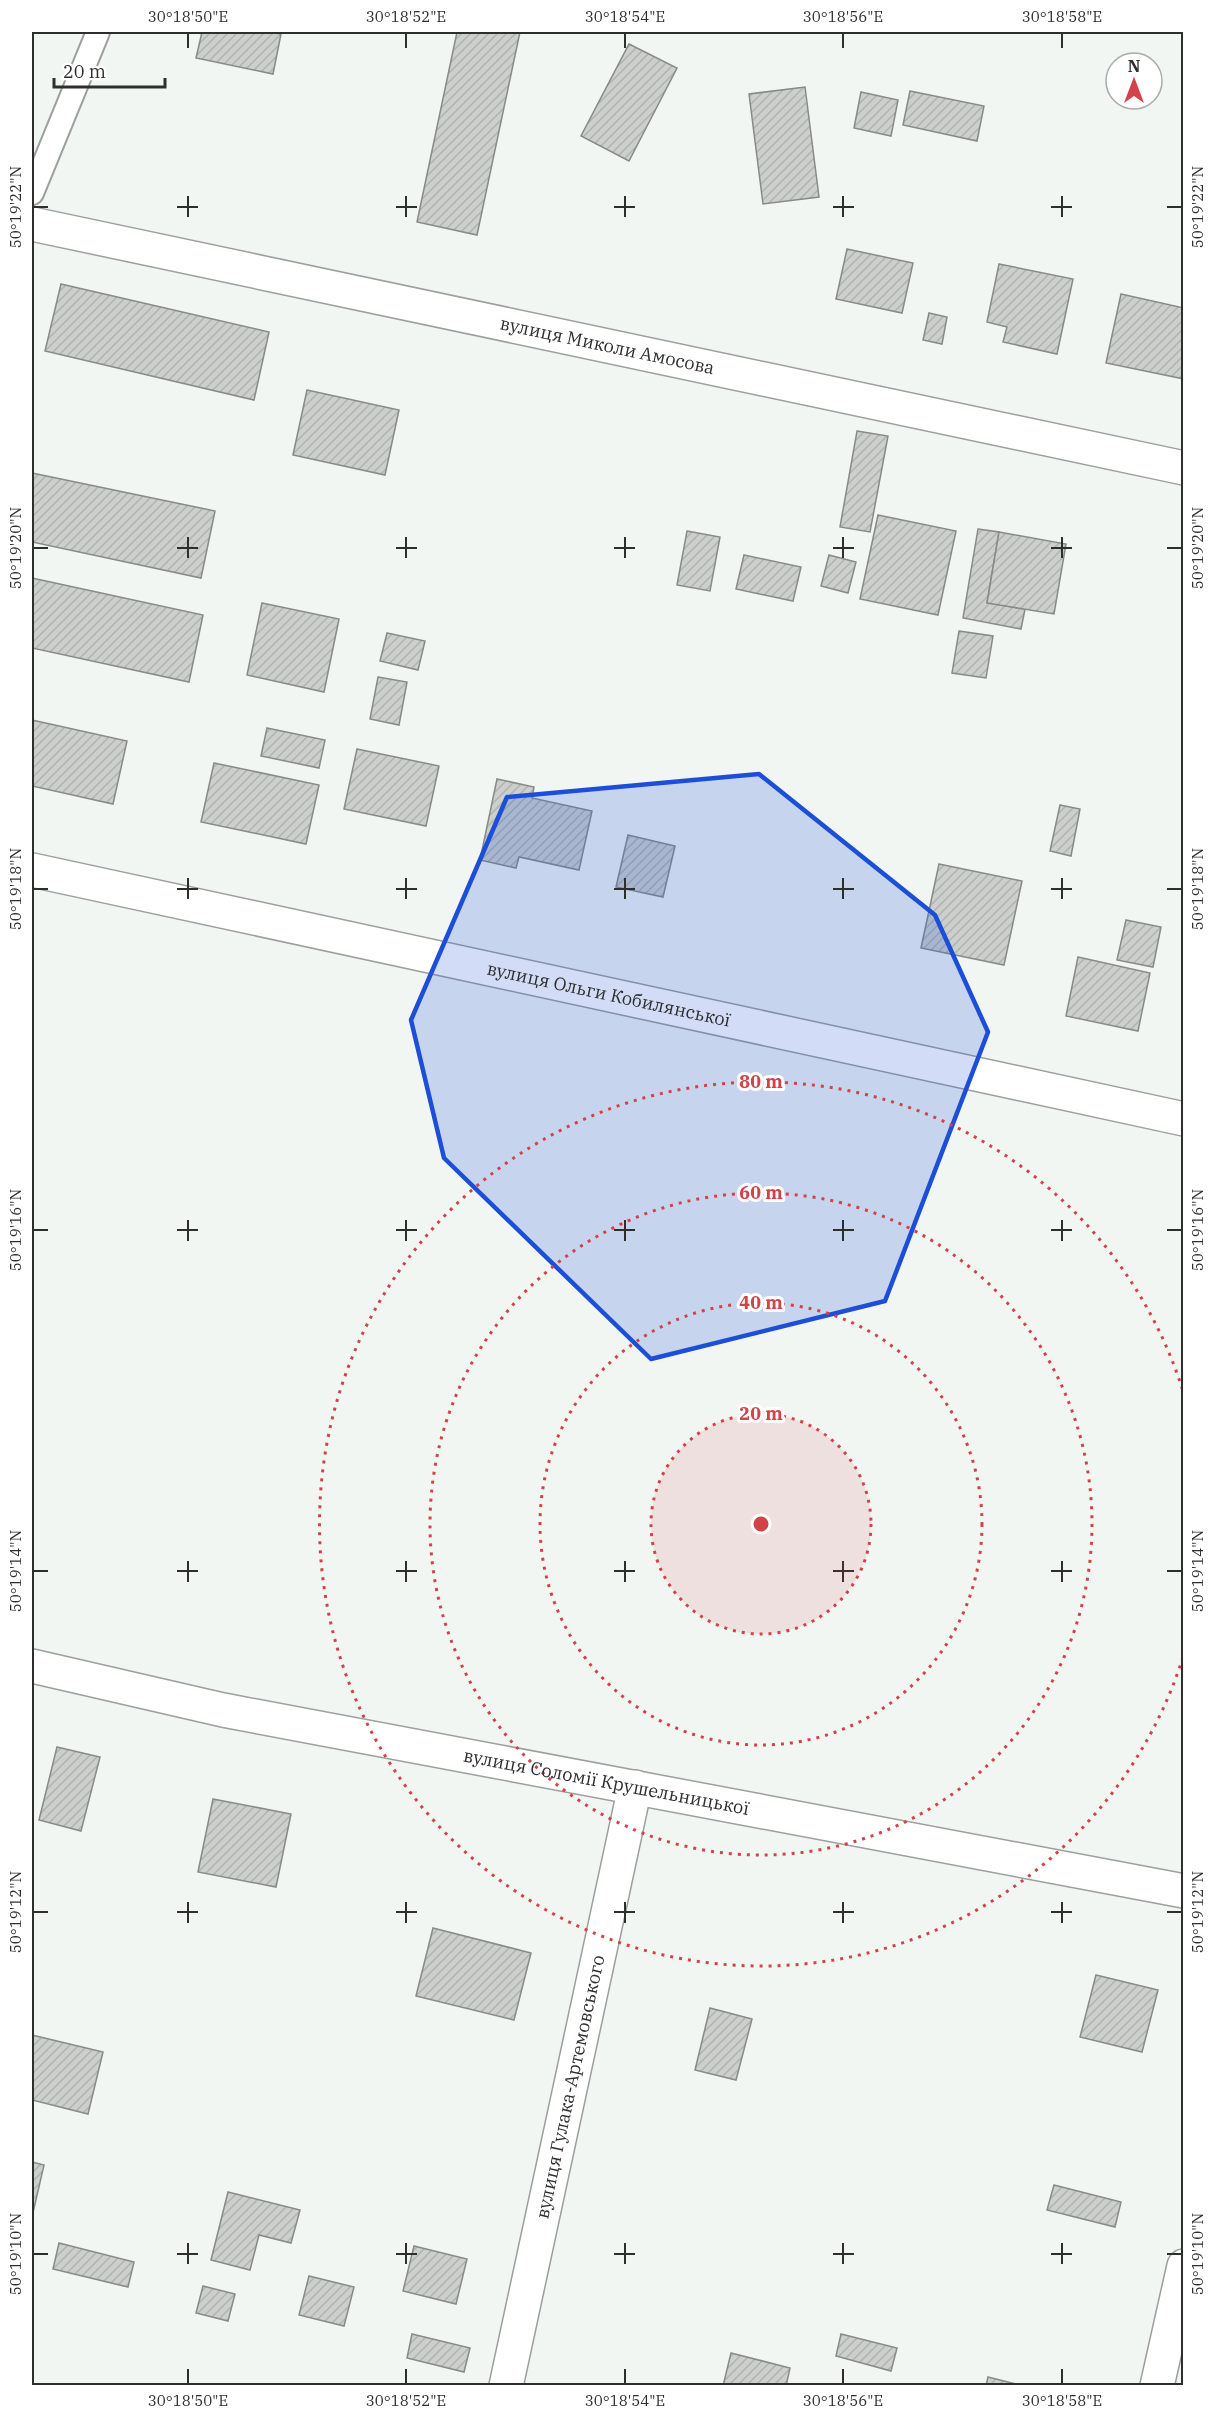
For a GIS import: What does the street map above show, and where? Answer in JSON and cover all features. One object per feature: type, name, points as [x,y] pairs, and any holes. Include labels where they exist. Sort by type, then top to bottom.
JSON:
[{"type":"street","name":"вулиця Миколи Амосова","points":[[32,224],[1184,468]]},
{"type":"street","name":"вулиця Ольги Кобилянської","points":[[32,870],[1184,1119]]},
{"type":"street","name":"вулиця Соломії Крушельницької","points":[[32,1666],[223,1710],[1184,1891]]},
{"type":"street","name":"вулиця Гулака-Артемовського","points":[[506,2385],[635,1787]]},
{"type":"street","points":[[1157,2385],[1184,2266]]},
{"type":"lane","points":[[32,193],[98,32]]},
{"type":"highlighted area","points":[[759,774],[935,915],[988,1032],[885,1301],[651,1359],[444,1158],[411,1020],[507,797]]},
{"type":"building","points":[[202,32],[281,34],[273,74],[196,58]]},
{"type":"building","points":[[457,32],[520,32],[477,235],[417,222]]},
{"type":"building","points":[[629,44],[677,68],[629,161],[581,136]]},
{"type":"building","points":[[805,87],[819,197],[763,204],[749,94]]},
{"type":"building","points":[[910,91],[984,106],[977,141],[903,125]]},
{"type":"building","points":[[861,92],[898,100],[891,136],[854,128]]},
{"type":"building","points":[[847,249],[913,263],[902,313],[836,299]]},
{"type":"building","points":[[999,264],[1073,279],[1057,354],[1003,342],[1007,327],[987,322]]},
{"type":"building","points":[[61,284],[269,332],[254,400],[45,351]]},
{"type":"building","points":[[1121,294],[1184,308],[1184,379],[1106,363]]},
{"type":"building","points":[[929,313],[947,317],[942,344],[923,340]]},
{"type":"building","points":[[307,390],[399,410],[385,475],[293,455]]},
{"type":"building","points":[[857,431],[888,436],[870,532],[840,527]]},
{"type":"building","points":[[32,473],[215,511],[201,578],[32,542]]},
{"type":"building","points":[[878,515],[956,531],[938,615],[860,599]]},
{"type":"building","points":[[978,529],[999,532],[987,603],[1025,609],[1021,629],[963,618]]},
{"type":"building","points":[[687,531],[720,537],[710,591],[677,585]]},
{"type":"building","points":[[999,532],[1066,544],[1054,614],[987,603]]},
{"type":"building","points":[[744,555],[801,567],[793,601],[736,589]]},
{"type":"building","points":[[829,555],[856,562],[848,593],[821,586]]},
{"type":"building","points":[[32,578],[203,615],[189,682],[32,648]]},
{"type":"building","points":[[262,603],[339,619],[324,692],[247,675]]},
{"type":"building","points":[[959,631],[993,636],[986,678],[952,673]]},
{"type":"building","points":[[387,633],[425,641],[418,670],[380,661]]},
{"type":"building","points":[[378,677],[407,682],[399,725],[370,719]]},
{"type":"building","points":[[32,720],[127,741],[113,804],[32,786]]},
{"type":"building","points":[[267,728],[325,740],[319,768],[261,756]]},
{"type":"building","points":[[357,749],[439,766],[426,826],[344,809]]},
{"type":"building","points":[[214,763],[319,785],[306,844],[201,822]]},
{"type":"building","points":[[497,779],[534,787],[532,798],[592,811],[579,870],[519,857],[516,868],[480,860]]},
{"type":"building","points":[[1060,805],[1080,809],[1071,856],[1050,851]]},
{"type":"building","points":[[628,835],[675,846],[663,897],[616,887]]},
{"type":"building","points":[[939,864],[1022,881],[1004,965],[921,948]]},
{"type":"building","points":[[1126,920],[1161,927],[1153,967],[1117,960]]},
{"type":"building","points":[[1078,957],[1150,973],[1138,1031],[1066,1016]]},
{"type":"building","points":[[57,1747],[100,1757],[81,1831],[39,1820]]},
{"type":"building","points":[[213,1799],[291,1814],[276,1887],[198,1872]]},
{"type":"building","points":[[433,1928],[531,1953],[514,2020],[416,1996]]},
{"type":"building","points":[[1096,1975],[1158,1990],[1142,2052],[1080,2037]]},
{"type":"building","points":[[710,2008],[752,2019],[736,2080],[695,2070]]},
{"type":"building","points":[[32,2035],[103,2052],[88,2114],[32,2100]]},
{"type":"building","points":[[32,2162],[44,2165],[32,2217]]},
{"type":"building","points":[[1054,2185],[1121,2202],[1115,2227],[1047,2210]]},
{"type":"building","points":[[228,2192],[300,2210],[291,2243],[259,2235],[250,2270],[211,2260]]},
{"type":"building","points":[[59,2243],[134,2262],[128,2287],[53,2269]]},
{"type":"building","points":[[414,2246],[467,2259],[456,2304],[403,2291]]},
{"type":"building","points":[[309,2276],[354,2287],[344,2326],[299,2315]]},
{"type":"building","points":[[203,2286],[235,2294],[228,2321],[196,2313]]},
{"type":"building","points":[[412,2334],[470,2348],[464,2372],[407,2358]]},
{"type":"building","points":[[841,2334],[897,2348],[891,2371],[836,2356]]},
{"type":"building","points":[[731,2353],[790,2368],[786,2386],[723,2386]]},
{"type":"building","points":[[988,2377],[1024,2386],[986,2386]]}]
